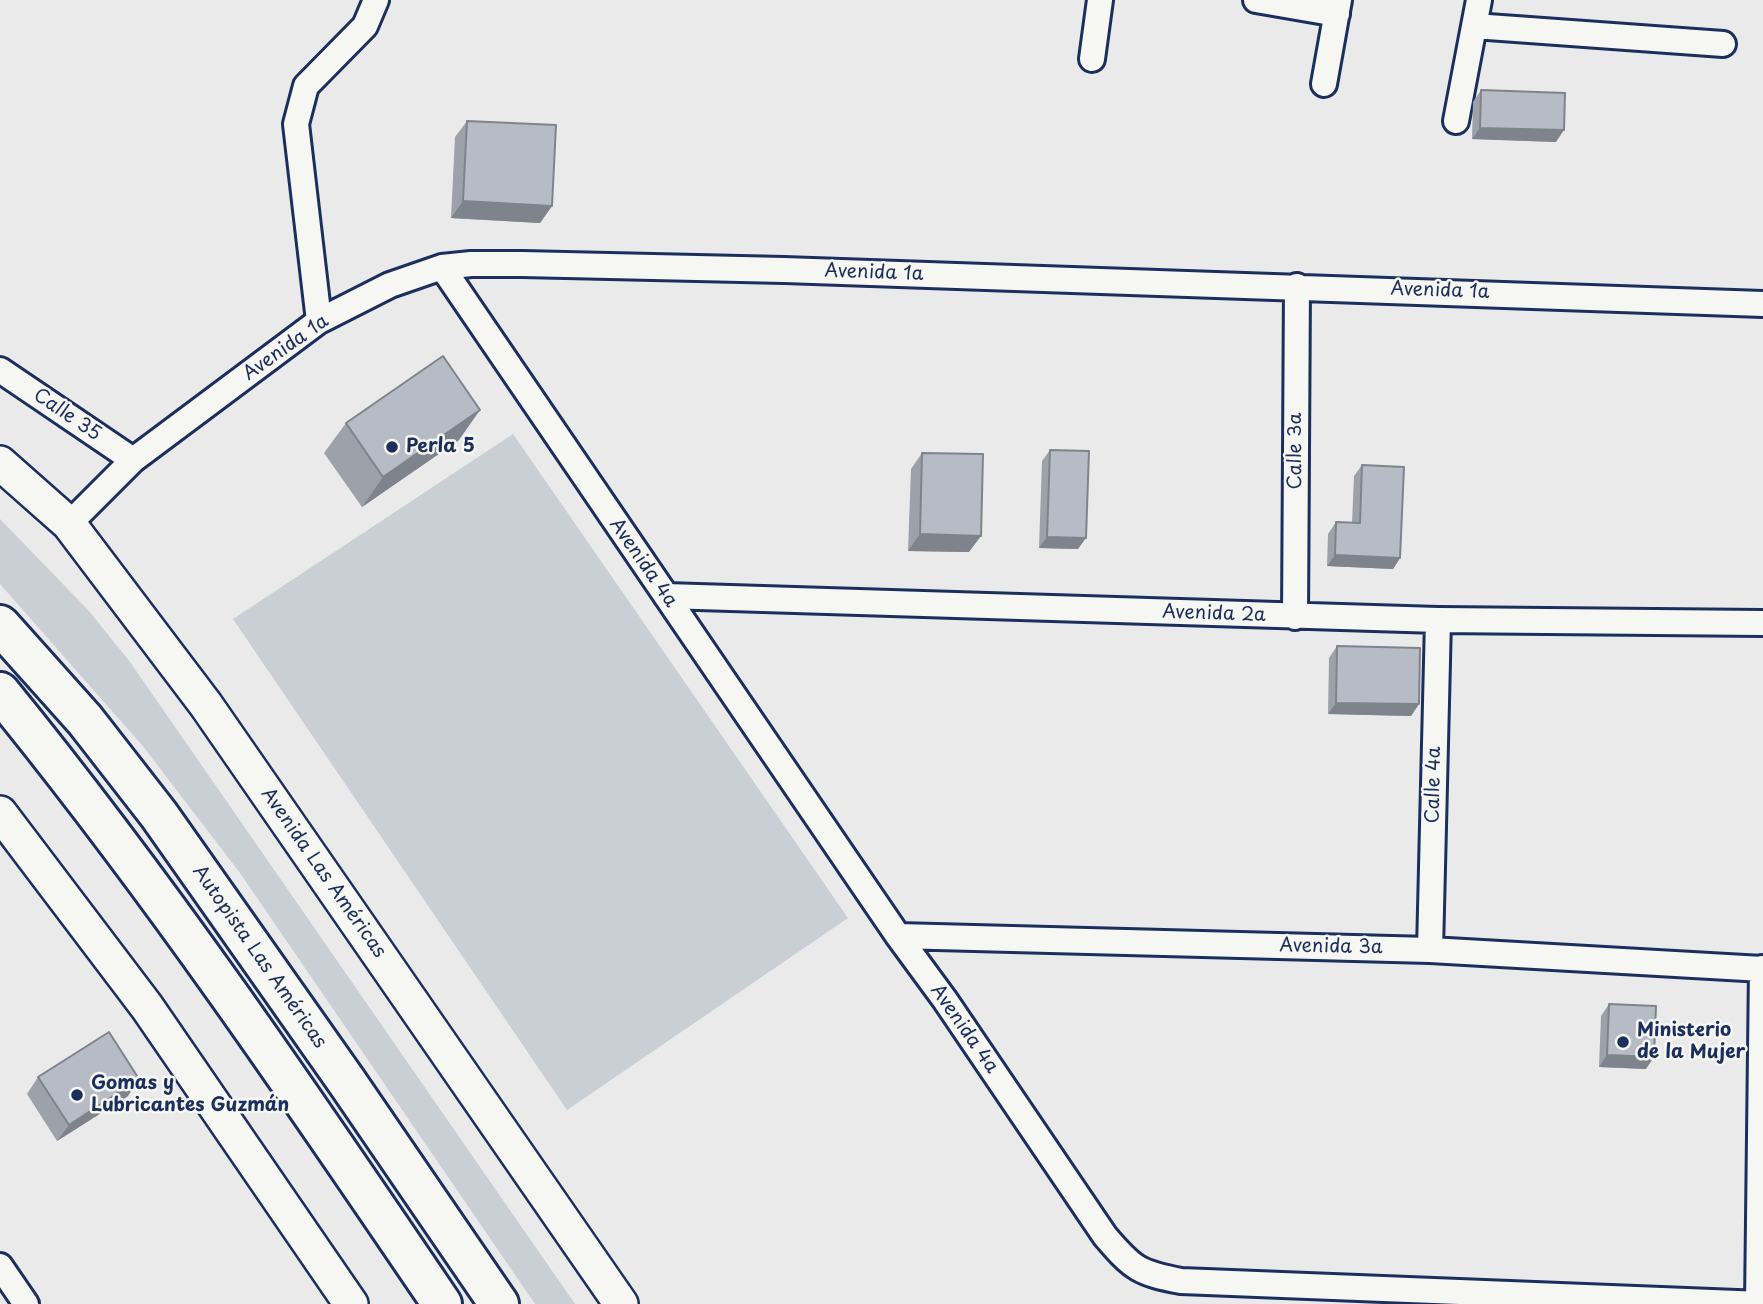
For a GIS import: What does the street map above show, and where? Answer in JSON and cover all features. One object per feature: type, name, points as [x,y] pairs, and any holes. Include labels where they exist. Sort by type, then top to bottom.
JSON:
[{"type":"highway","name":"Autopista Las Américas","points":[[0,625],[85,720],[159,815],[499,1304]]},
{"type":"highway","points":[[0,692],[95,813],[205,962],[311,1110],[442,1304]]},
{"type":"main road","name":"Avenida Las Américas","points":[[0,463],[69,524],[206,705],[621,1304]]},
{"type":"main road","points":[[0,813],[147,1007],[351,1304]]},
{"type":"street","points":[[320,321],[296,124],[306,86],[365,26],[376,0]]},
{"type":"street","points":[[1092,60],[1100,0]]},
{"type":"street","points":[[1256,0],[1338,7],[1324,84]]},
{"type":"street","points":[[1457,121],[1479,0]]},
{"type":"street","points":[[1474,26],[1723,44]]},
{"type":"street","name":"Avenida 1a","points":[[69,524],[133,460],[320,321],[390,285],[442,267],[522,264],[1297,286],[1762,305]]},
{"type":"street","name":"Avenida 4a","points":[[442,267],[1105,1237],[1126,1261],[1149,1275],[1181,1281],[1761,1304]]},
{"type":"street","name":"Calle 3a","points":[[1295,617],[1297,286]]},
{"type":"street","name":"Calle 35","points":[[0,370],[133,460]]},
{"type":"street","name":"Avenida 2a","points":[[666,596],[1295,617],[1763,623]]},
{"type":"street","name":"Calle 4a","points":[[1430,950],[1438,620]]},
{"type":"street","name":"Avenida 3a","points":[[898,936],[1430,950],[1762,969]]},
{"type":"street","points":[[1761,1304],[1762,969]]},
{"type":"street","points":[[0,1266],[26,1304]]},
{"type":"shaded area","points":[[513,434],[848,918],[567,1110],[233,619]]},
{"type":"shaded area","points":[[0,519],[89,611],[130,662],[575,1304],[535,1304],[240,873],[142,745],[0,584]]},
{"type":"building","points":[[1481,90],[1565,93],[1564,130],[1480,128]]},
{"type":"building","points":[[467,121],[556,125],[552,206],[463,201]]},
{"type":"building","points":[[443,356],[480,410],[383,477],[346,423]]},
{"type":"building","points":[[1050,450],[1089,451],[1086,538],[1047,537]]},
{"type":"building","points":[[922,453],[983,454],[981,536],[920,534]]},
{"type":"building","points":[[1362,465],[1404,467],[1400,558],[1335,555],[1336,522],[1360,523]]},
{"type":"building","points":[[1337,646],[1420,648],[1419,704],[1336,703]]},
{"type":"building","name":"Ministerio de la Mujer","points":[[1609,1004],[1656,1006],[1654,1057],[1607,1055]]},
{"type":"building","name":"Gomas y Lubricantes Guzmán","points":[[109,1032],[139,1079],[69,1125],[38,1077]]},
{"type":"place","name":"Perla 5","points":[[392,447]]},
{"type":"place","name":"Ministerio de la Mujer","points":[[1623,1042]]},
{"type":"place","name":"Gomas y Lubricantes Guzmán","points":[[77,1095]]}]
